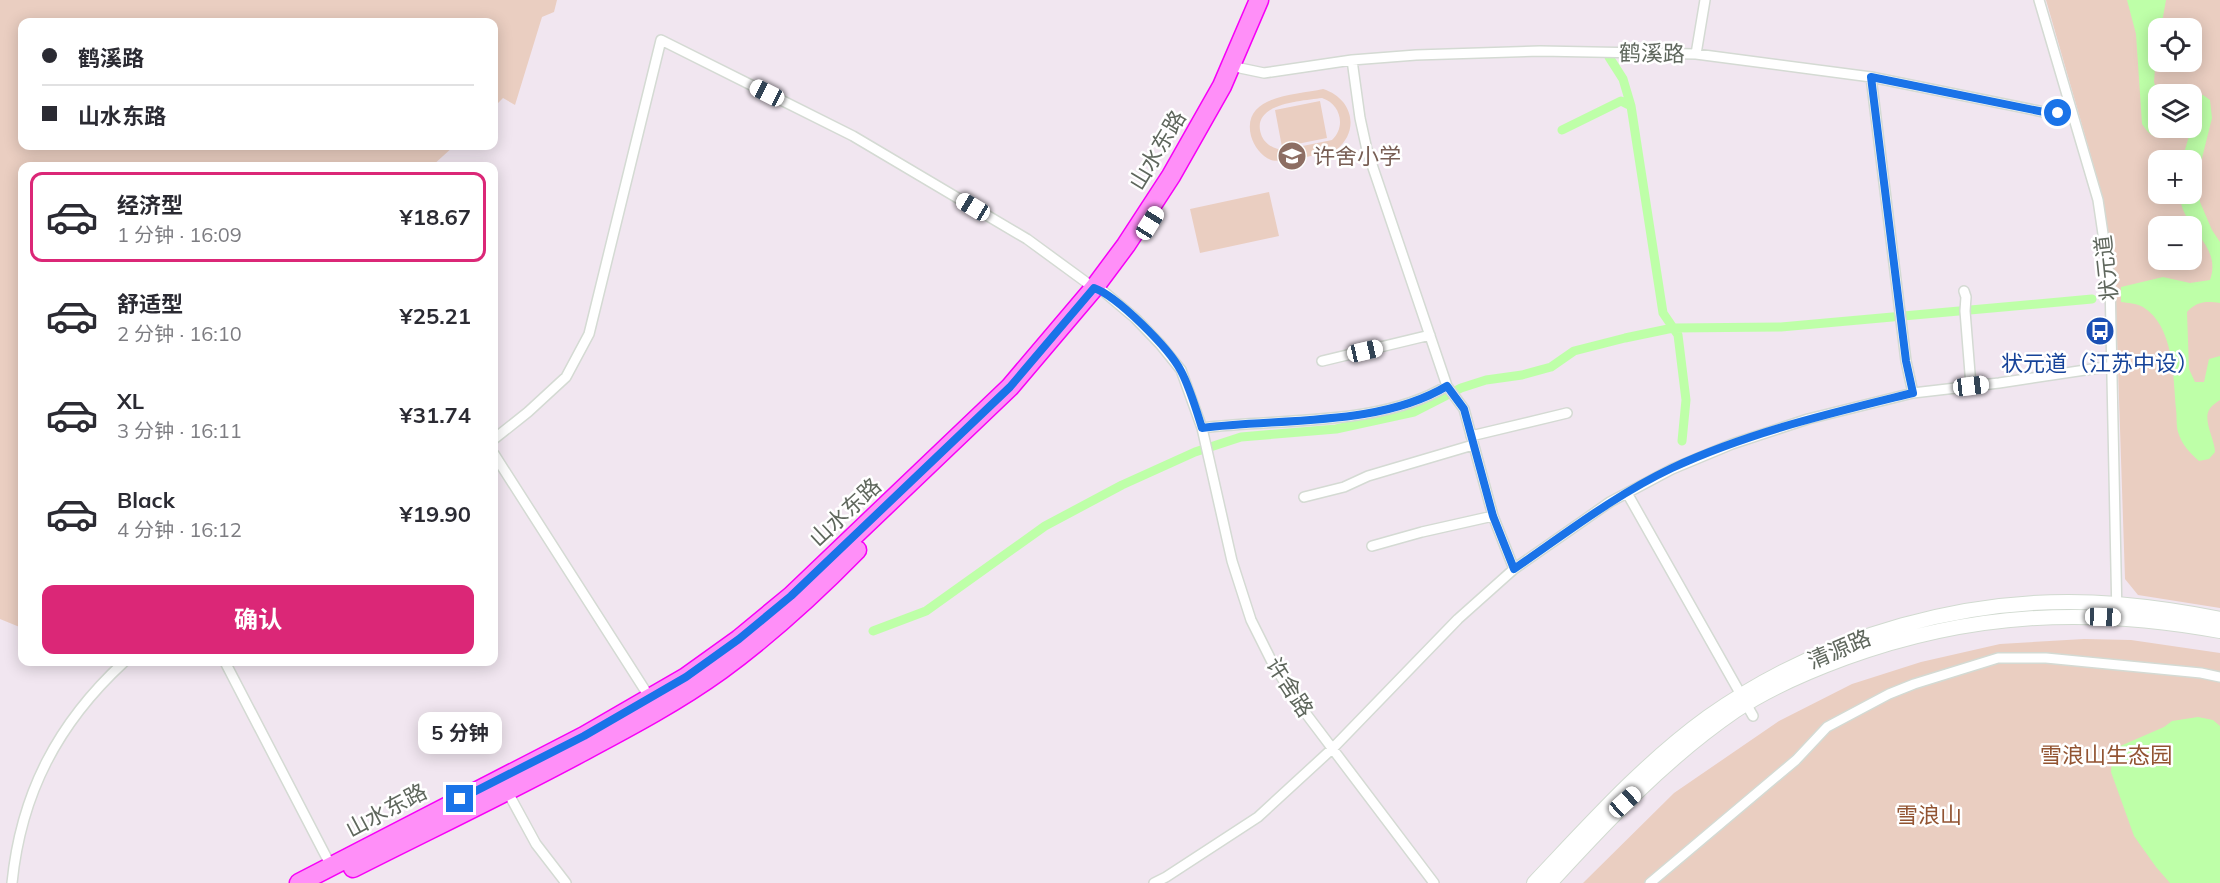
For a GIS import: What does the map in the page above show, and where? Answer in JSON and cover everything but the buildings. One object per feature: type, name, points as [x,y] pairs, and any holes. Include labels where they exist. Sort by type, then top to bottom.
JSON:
[{"type":"highway","name":"山水东路","points":[[1236,65],[1259,0]]},
{"type":"highway","name":"山水东路","points":[[299,883],[328,875],[505,785],[632,725],[719,671],[792,614],[1010,400],[1050,355],[1098,289],[1171,176],[1236,65],[1270,0]]},
{"type":"highway","name":"山水东路","points":[[505,785],[686,677],[739,639],[791,596],[1010,387],[1098,289]]},
{"type":"street","points":[[1696,54],[1705,0]]},
{"type":"street","name":"状元道","points":[[2039,0],[2098,200],[2110,281],[2116,610]]},
{"type":"street","name":"许舍路","points":[[498,436],[528,412],[566,376],[589,334],[661,40],[862,142],[1027,239],[1135,318],[1160,344],[1180,370],[1202,431],[1233,561],[1251,620],[1274,666],[1304,711],[1434,883]]},
{"type":"street","name":"鹤溪路","points":[[1236,65],[1264,73],[1352,60],[1540,51],[1696,54],[1871,77],[2044,112],[2071,114]]},
{"type":"street","points":[[1352,60],[1367,150],[1447,386],[1463,408],[1493,516],[1514,569]]},
{"type":"street","points":[[1871,77],[1903,337],[1913,393]]},
{"type":"street","points":[[1964,291],[1971,386]]},
{"type":"street","points":[[1322,361],[1430,335]]},
{"type":"street","points":[[1154,883],[1258,817],[1333,748],[1458,619],[1514,569],[1626,493],[1672,469],[1732,444],[1808,419],[1913,393],[2112,366]]},
{"type":"street","points":[[1202,431],[1243,423],[1324,418],[1376,411],[1428,397],[1447,386]]},
{"type":"street","points":[[1304,497],[1344,487],[1368,476],[1472,441],[1567,413]]},
{"type":"street","points":[[498,460],[650,698]]},
{"type":"street","points":[[1626,493],[1746,706]]},
{"type":"street","points":[[1372,546],[1493,516]]},
{"type":"street","name":"清源路","points":[[1550,883],[1625,802],[1656,774],[1746,706],[1784,683],[1830,663],[1919,634],[2027,618],[2116,610],[2220,619]]},
{"type":"street","name":"清源路","points":[[2116,610],[2220,631]]},
{"type":"street","points":[[1650,883],[1796,760],[1827,727],[1888,694],[1914,684],[1998,658],[2046,658],[2201,673],[2220,677]]},
{"type":"street","points":[[12,883],[15,852],[27,803],[41,773],[61,734],[95,688],[120,666]]},
{"type":"street","points":[[227,666],[328,875]]},
{"type":"street","name":"清源路","points":[[1534,883],[1622,790],[1657,758],[1708,718],[1746,706]]},
{"type":"street","points":[[505,785],[536,844],[566,883]]},
{"type":"green space","points":[[0,0],[557,0],[554,12],[542,17],[515,105],[503,98],[498,103],[498,18],[18,18],[18,150],[450,150],[436,162],[18,162],[18,626],[0,619]]},
{"type":"green space","points":[[2046,0],[2220,0],[2220,608],[2138,595],[2125,579],[2116,308],[2103,198]]},
{"type":"green space","points":[[1323,89],[1333,93],[1341,100],[1350,115],[1349,133],[1344,142],[1336,150],[1294,159],[1277,161],[1264,156],[1256,147],[1251,136],[1250,122],[1254,112],[1273,99]],"holes":[[[1322,98],[1337,110],[1340,123],[1332,140],[1283,150],[1270,145],[1262,138],[1260,124],[1271,110],[1303,101]]]},
{"type":"green space","points":[[1320,101],[1327,138],[1282,147],[1275,110]]},
{"type":"green space","points":[[1269,192],[1279,236],[1200,253],[1190,209]]},
{"type":"green space","points":[[2084,639],[2131,640],[2220,653],[2220,883],[1583,883],[1674,793],[1779,721],[1852,684],[1921,662],[2000,644]]},
{"type":"shaded area","points":[[2127,0],[2166,0],[2163,18],[2148,18],[2148,72],[2155,72],[2155,84],[2148,84],[2148,131],[2142,124],[2136,34]]},
{"type":"shaded area","points":[[2202,95],[2210,100],[2212,118],[2202,158],[2202,150],[2185,150],[2188,138],[2202,138]]},
{"type":"shaded area","points":[[2181,204],[2201,204],[2220,242],[2220,303],[2202,303],[2187,312],[2189,369],[2195,382],[2204,382],[2209,359],[2220,356],[2220,400],[2209,410],[2207,420],[2215,452],[2209,459],[2199,461],[2186,448],[2178,432],[2170,353],[2161,326],[2143,307],[2121,302],[2121,287],[2163,277],[2190,283],[2210,280],[2212,261],[2202,240],[2202,216],[2186,216]]},
{"type":"shaded area","points":[[2198,717],[2213,720],[2220,726],[2220,883],[2170,883],[2134,836],[2111,772],[2112,755],[2118,747],[2164,727],[2172,721]]},
{"type":"waterway","points":[[1609,57],[1623,79],[1631,106]]},
{"type":"waterway","points":[[1562,130],[1621,101],[1631,106],[1663,313],[1678,335],[1686,400],[1682,441]]},
{"type":"waterway","points":[[873,631],[926,611],[1045,526],[1122,485],[1195,452],[1241,437],[1336,429],[1414,412],[1461,388],[1486,380],[1522,375],[1551,367],[1574,351],[1673,328],[1781,327],[2092,299]]},
{"type":"place","name":"许舍小学","points":[[1292,156]]},
{"type":"place","name":"状元道（江苏中设）","points":[[2100,331]]},
{"type":"route","points":[[460,799],[584,736],[686,677],[739,639],[791,596],[1010,387],[1094,288],[1103,291],[1135,318],[1160,344],[1180,370],[1202,428],[1324,418],[1376,411],[1428,397],[1447,386],[1464,409],[1493,516],[1514,569],[1610,502],[1672,469],[1732,444],[1808,419],[1913,393],[1906,361],[1871,77],[2058,113]]},
{"type":"park label","name":"雪浪山生态园","points":[[2106,755]]},
{"type":"park label","name":"雪浪山","points":[[1929,815]]}]
